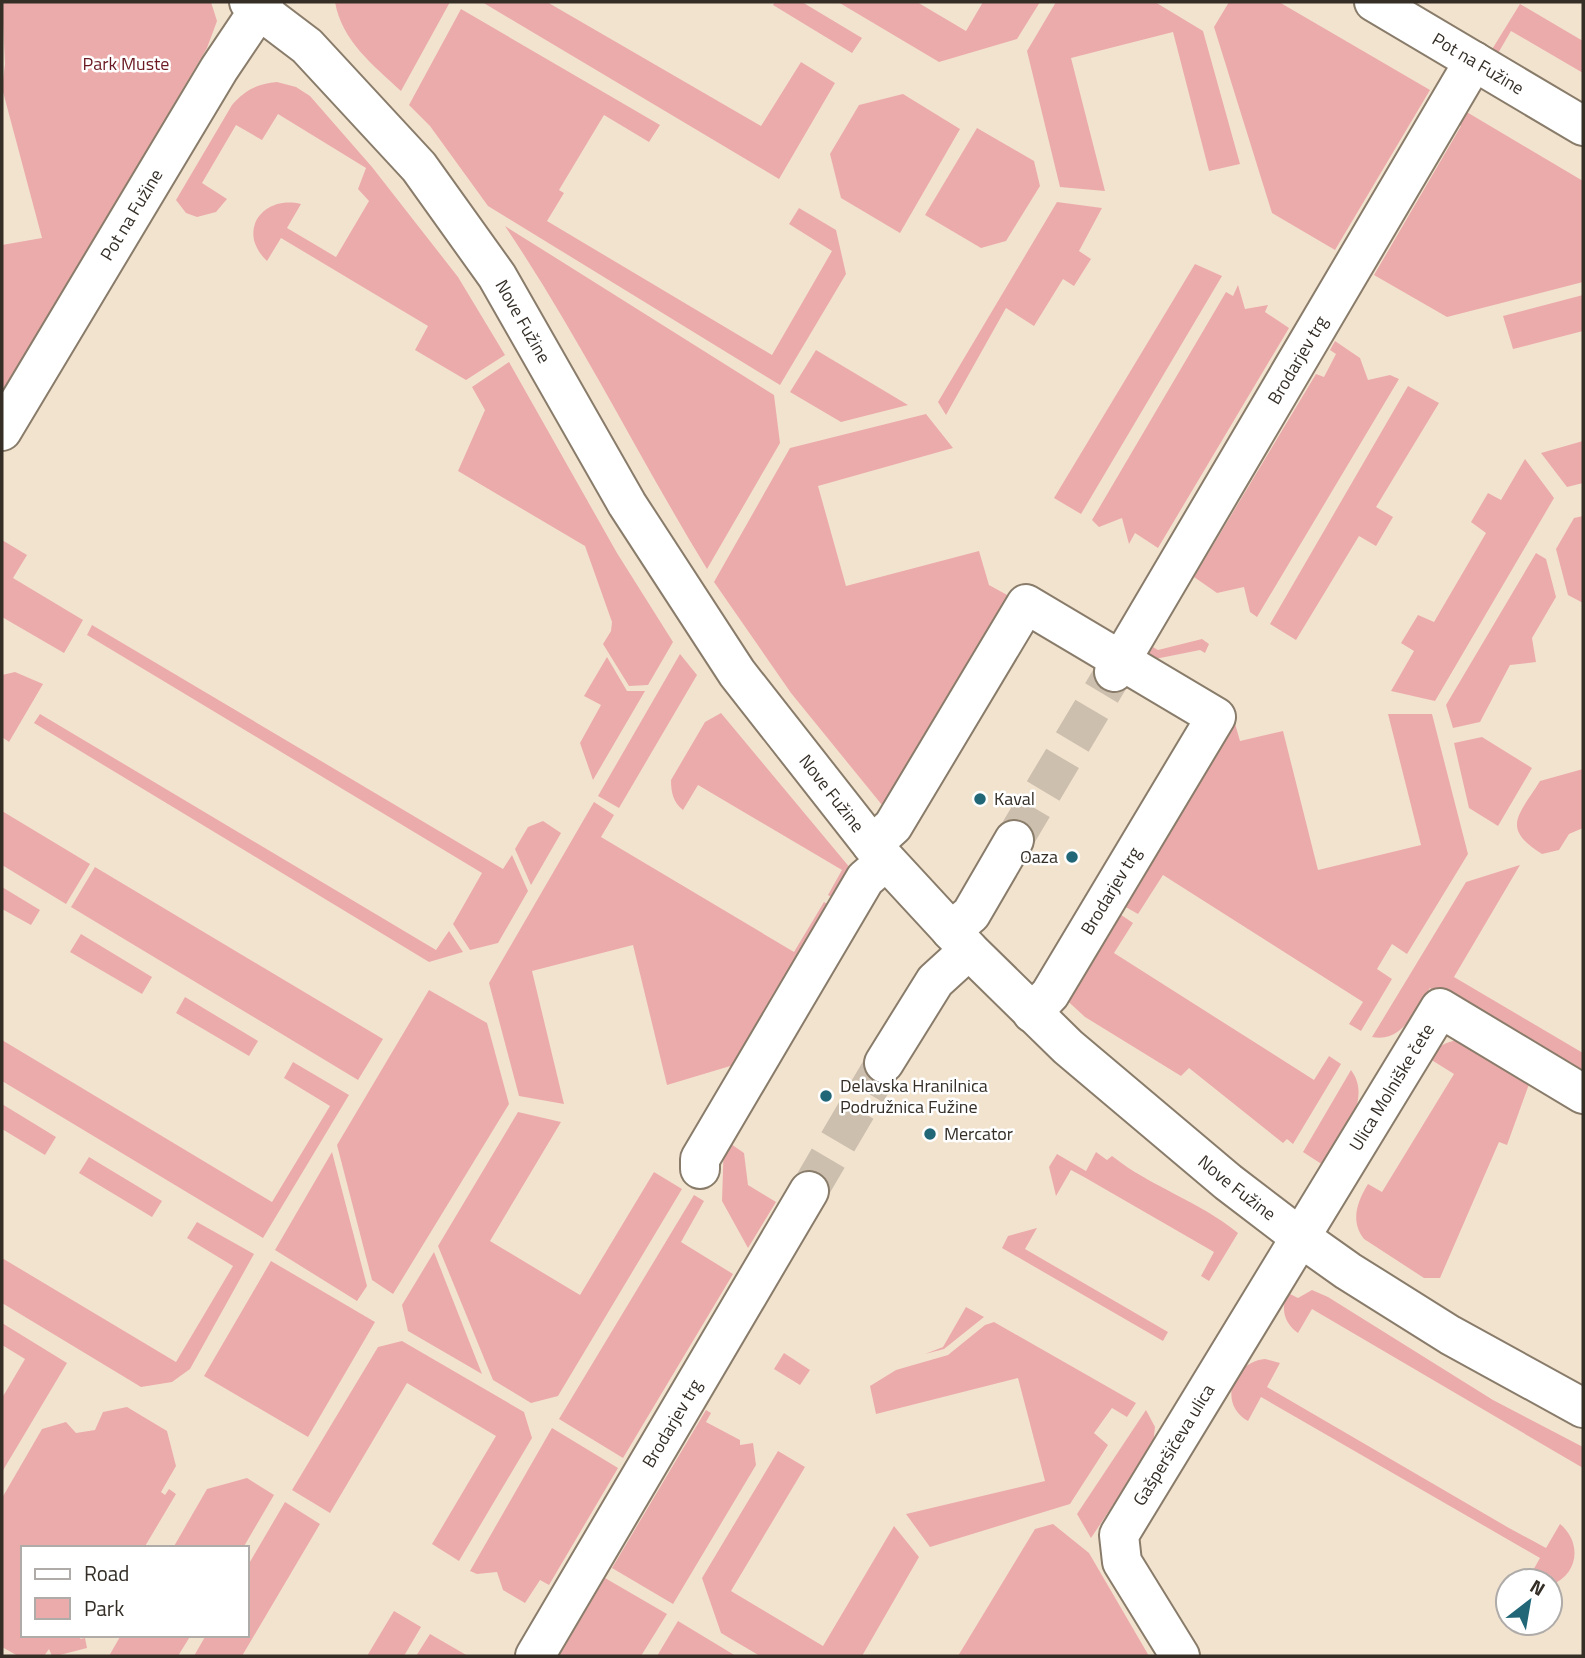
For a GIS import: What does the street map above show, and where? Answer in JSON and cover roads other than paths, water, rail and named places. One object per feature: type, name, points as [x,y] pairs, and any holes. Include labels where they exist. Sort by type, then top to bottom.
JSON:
[{"type":"street","name":"Pot na Fužine","points":[[1374,2],[1583,126]]},
{"type":"street","name":"Pot na Fužine","points":[[2,431],[258,4]]},
{"type":"street","name":"Nove Fužine","points":[[258,4],[307,46],[419,167],[497,276],[627,504],[701,621],[788,741],[879,853],[960,940],[1068,1047],[1207,1164],[1300,1237],[1348,1271],[1450,1335],[1583,1408]]},
{"type":"street","name":"Brodarjev trg","points":[[1117,666],[1474,61]]},
{"type":"street","name":"Brodarjev trg","points":[[700,1170],[700,1159],[865,879],[893,826],[1026,604],[1117,666],[1216,717],[1050,993],[1032,1013]]},
{"type":"street","points":[[884,1063],[960,940],[971,914],[1014,839]]},
{"type":"street","name":"Ulica Molniške čete","points":[[1300,1237],[1440,1008],[1583,1094]]},
{"type":"street","name":"Brodarjev trg","points":[[535,1656],[809,1191]]},
{"type":"street","name":"Gašperšičeva ulica","points":[[1180,1656],[1122,1562],[1119,1535],[1300,1237]]},
{"type":"tunnel","points":[[1014,840],[1114,672]]},
{"type":"tunnel","points":[[809,1191],[884,1063]]},
{"type":"place","name":"Kaval","points":[[980,799]]},
{"type":"place","name":"Oaza","points":[[1072,857]]},
{"type":"place","name":"Delavska Hranilnica Podružnica Fužine","points":[[826,1096]]},
{"type":"place","name":"Mercator","points":[[930,1134]]},
{"type":"park label","name":"Park Muste","points":[[126,64]]}]
